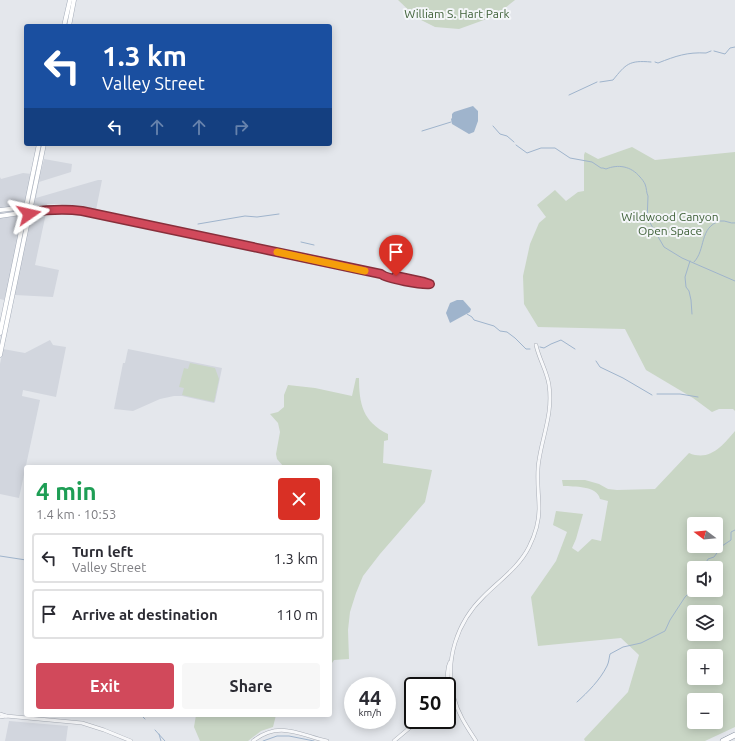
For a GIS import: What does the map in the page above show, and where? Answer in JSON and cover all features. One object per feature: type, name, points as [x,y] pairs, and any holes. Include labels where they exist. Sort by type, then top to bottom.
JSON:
[{"type":"highway","points":[[723,741],[735,735]]},
{"type":"main road","points":[[64,24],[70,0]]},
{"type":"main road","points":[[69,24],[74,0]]},
{"type":"main road","points":[[0,354],[13,292],[39,146]]},
{"type":"main road","points":[[0,332],[44,146]]},
{"type":"main road","points":[[0,210],[28,209]]},
{"type":"main road","points":[[0,216],[28,209]]},
{"type":"main road","points":[[9,289],[13,292]]},
{"type":"street","points":[[28,209],[58,211],[69,209],[381,274],[384,273],[430,284],[424,285],[402,281],[383,276],[381,274]]},
{"type":"street","points":[[451,677],[451,661],[456,638],[470,610],[520,563],[529,547],[537,525],[539,510],[538,460],[550,410],[549,386],[536,345]]},
{"type":"street","points":[[449,677],[448,667],[451,661]]},
{"type":"street","points":[[456,704],[460,715],[476,741]]},
{"type":"street","points":[[0,716],[82,723],[131,741]]},
{"type":"street","points":[[394,741],[409,729]]},
{"type":"street","points":[[253,741],[267,732],[276,730],[297,732],[327,741]]},
{"type":"shaded area","points":[[44,159],[72,164],[71,172],[39,182],[36,198],[102,180],[96,210],[60,204],[47,204],[35,265],[59,270],[53,297],[15,295],[6,293],[4,300],[0,299],[0,177],[1,179],[23,173],[40,175]]},
{"type":"shaded area","points":[[50,340],[53,345],[66,347],[56,397],[23,390],[22,396],[40,400],[26,465],[24,465],[24,475],[19,498],[0,494],[0,364],[3,349],[25,353]]},
{"type":"shaded area","points":[[128,349],[222,368],[215,402],[174,396],[160,399],[133,411],[114,409],[123,363],[125,363]]},
{"type":"shaded area","points":[[9,721],[68,726],[66,741],[5,741]]},
{"type":"green space","name":"William S. Hart Park","points":[[398,0],[515,0],[495,16],[459,29],[435,27],[417,18]]},
{"type":"green space","name":"Wildwood Canyon Open Space","points":[[632,147],[655,160],[735,152],[735,411],[733,409],[719,409],[712,412],[693,398],[646,370],[625,329],[538,327],[524,304],[523,276],[530,244],[539,223],[546,217],[537,205],[555,190],[566,201],[578,192],[584,191],[585,152],[598,159]]},
{"type":"green space","points":[[190,363],[215,368],[219,379],[214,402],[182,395],[184,388],[179,387],[184,368],[188,369]]},
{"type":"green space","points":[[356,378],[359,378],[360,396],[364,411],[373,424],[388,434],[388,440],[384,441],[383,463],[432,470],[425,502],[363,576],[350,612],[348,630],[349,659],[334,660],[332,663],[332,465],[282,465],[277,459],[276,454],[280,432],[278,423],[270,414],[278,412],[284,407],[284,395],[288,385],[315,388],[352,396]]},
{"type":"green space","points":[[735,431],[735,727],[705,741],[585,741],[584,739],[628,692],[639,655],[621,638],[538,646],[531,597],[556,561],[567,532],[553,525],[556,511],[583,514],[572,548],[578,552],[592,539],[601,541],[608,501],[600,499],[598,494],[590,489],[563,486],[562,480],[585,480],[599,484],[608,489],[617,490],[655,489],[689,453],[697,455],[710,454],[721,446]]},
{"type":"green space","points":[[196,717],[276,717],[273,727],[261,731],[248,741],[200,741],[194,727]]},
{"type":"water","points":[[473,106],[478,111],[478,121],[474,132],[469,134],[452,124],[451,119],[454,112]]},
{"type":"water","points":[[457,300],[463,300],[471,309],[470,312],[450,323],[446,313],[450,303]]},
{"type":"waterway","points":[[714,51],[725,54],[730,48],[735,47]]},
{"type":"waterway","points":[[655,62],[658,63],[676,56],[706,53],[711,51]]},
{"type":"waterway","points":[[600,82],[613,80],[621,70],[629,64],[651,62]]},
{"type":"waterway","points":[[569,95],[597,82]]},
{"type":"waterway","points":[[422,131],[451,122]]},
{"type":"waterway","points":[[493,126],[500,134],[507,136],[514,142]]},
{"type":"waterway","points":[[516,145],[527,153],[541,148],[555,148],[570,158],[592,162],[601,168],[606,169],[620,166],[633,170],[645,184],[648,196],[647,222],[649,221],[664,247],[682,258],[735,281]]},
{"type":"waterway","points":[[198,224],[245,216],[257,217],[279,214]]},
{"type":"waterway","points":[[694,262],[698,257],[706,233],[713,224],[720,221],[735,223]]},
{"type":"waterway","points":[[301,242],[314,245]]},
{"type":"waterway","points":[[690,261],[685,277],[686,287],[689,291],[691,300],[692,314]]},
{"type":"waterway","points":[[467,314],[474,320],[494,326],[500,331],[507,332],[526,349],[530,349]]},
{"type":"waterway","points":[[540,347],[544,348],[561,340],[575,349]]},
{"type":"waterway","points":[[596,361],[600,367],[623,378],[652,395]]},
{"type":"waterway","points":[[657,394],[680,394],[698,397]]},
{"type":"waterway","points":[[707,561],[714,557],[722,546],[731,540],[731,532],[735,530]]},
{"type":"waterway","points":[[0,556],[24,560]]},
{"type":"waterway","points":[[577,702],[601,676],[608,664],[610,654],[623,647],[641,643],[665,631],[670,620],[687,595]]},
{"type":"waterway","points":[[155,730],[165,741]]},
{"type":"waterway","points":[[159,734],[161,741]]},
{"type":"waterway","points":[[263,741],[277,736],[289,736],[314,741]]},
{"type":"slow traffic","points":[[277,252],[365,271]]},
{"type":"route","points":[[29,214],[30,212],[36,211],[58,211],[69,209],[82,211],[381,274],[383,276],[402,281],[424,285],[430,284],[396,276]]}]
